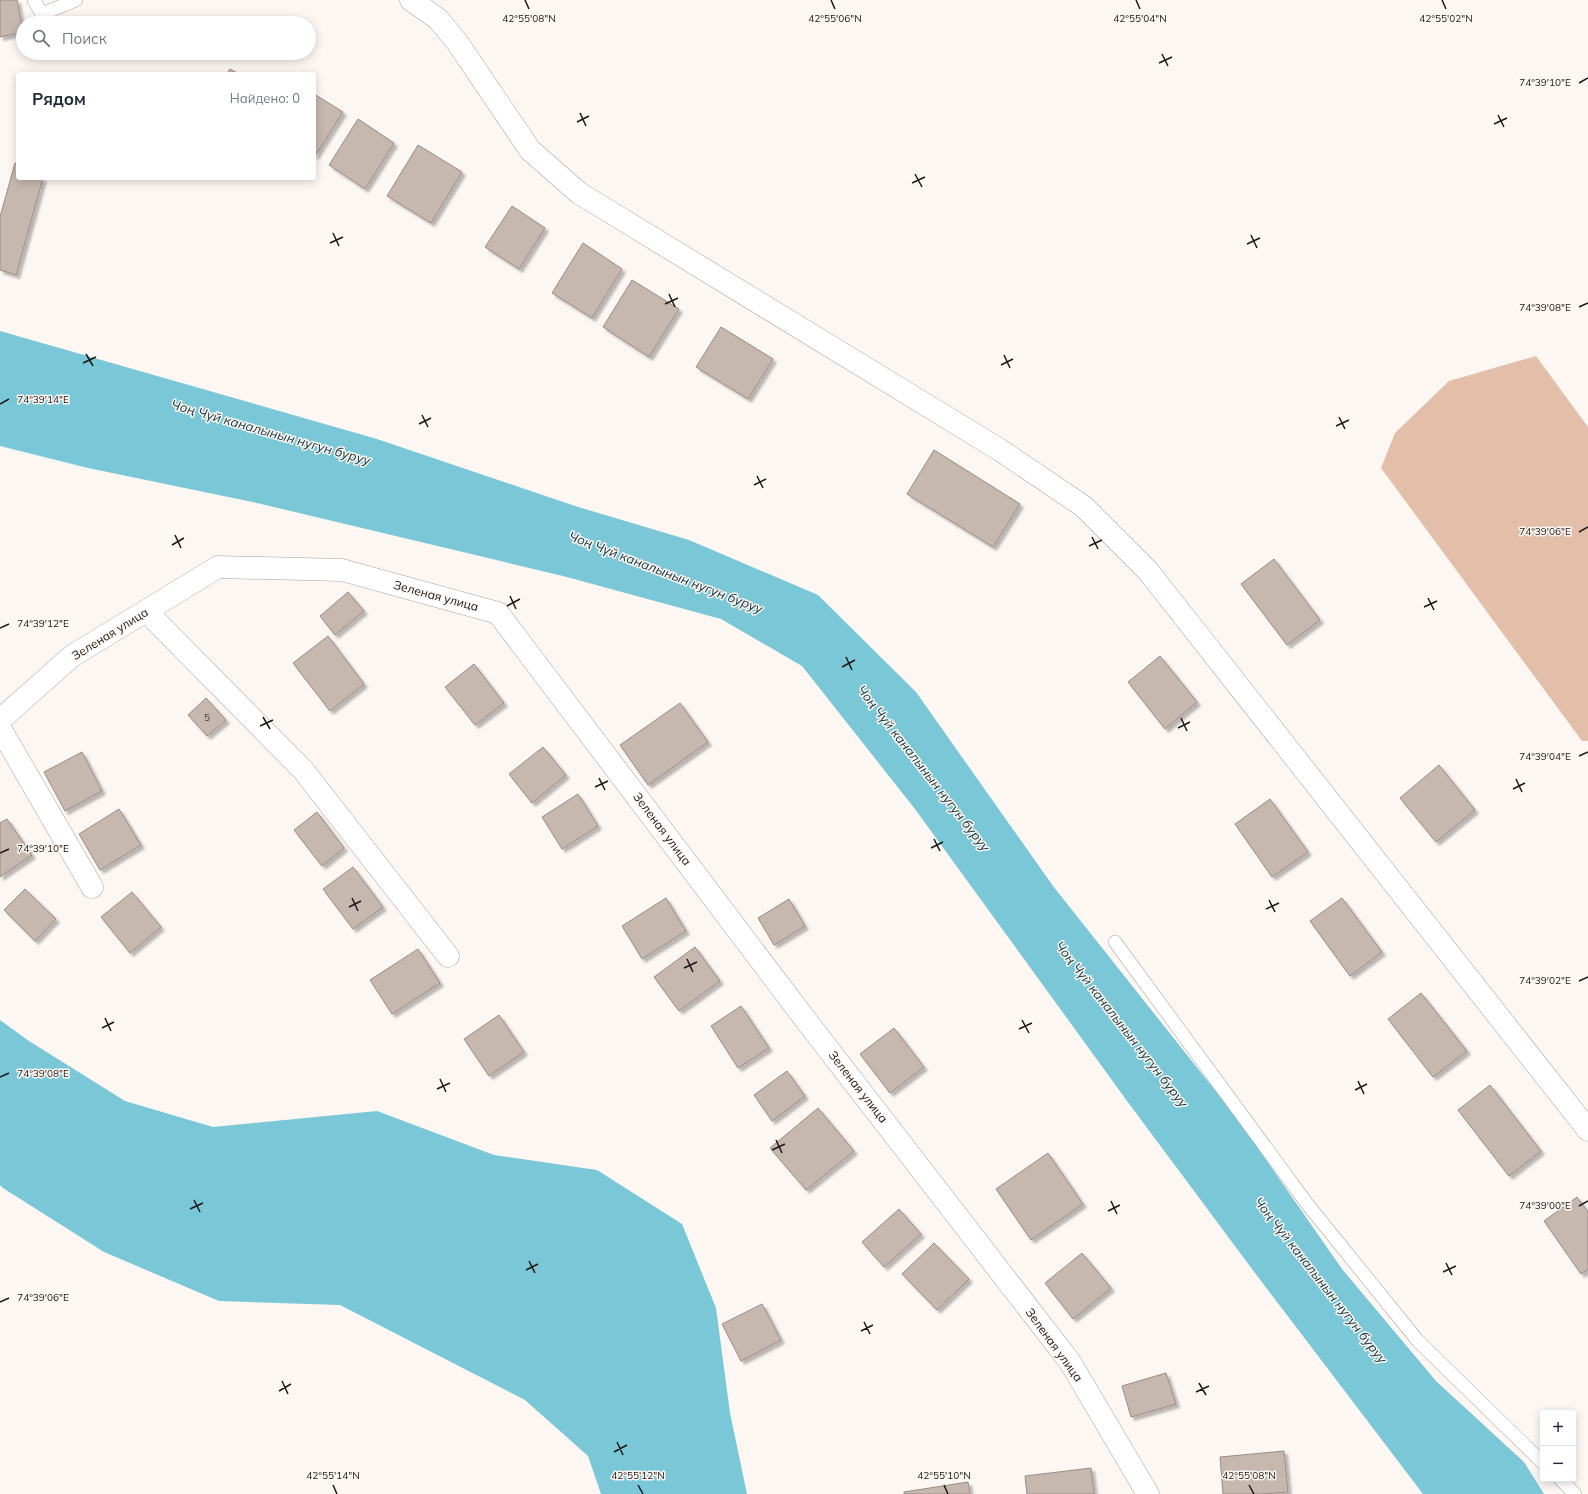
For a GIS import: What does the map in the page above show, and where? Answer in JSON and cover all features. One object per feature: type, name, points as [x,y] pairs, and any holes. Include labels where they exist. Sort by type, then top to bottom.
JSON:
[{"type":"street","points":[[411,0],[438,19],[457,42],[530,150],[579,193],[1000,450],[1083,506],[1148,571],[1588,1130]]},
{"type":"street","name":"Зеленая улица","points":[[0,720],[72,656],[218,567],[342,570],[498,613],[808,1023],[1070,1362],[1148,1494]]},
{"type":"street","points":[[146,611],[303,770],[448,956]]},
{"type":"street","points":[[0,728],[92,887]]},
{"type":"lane","points":[[34,0],[42,14],[76,0]]},
{"type":"lane","points":[[1115,942],[1308,1205],[1418,1341],[1540,1460]]},
{"type":"lane","points":[[1563,1482],[1575,1494]]},
{"type":"shaded area","points":[[1536,356],[1588,427],[1588,741],[1582,741],[1381,468],[1395,433],[1449,381]]},
{"type":"water","name":"Чоң Чүй каналынын нугун буруу","points":[[0,331],[377,439],[575,506],[689,540],[818,595],[916,692],[1053,886],[1237,1118],[1342,1269],[1436,1381],[1524,1462],[1544,1494],[1423,1494],[1258,1277],[1130,1105],[915,809],[802,666],[721,619],[563,576],[257,503],[88,468],[0,446]]},
{"type":"water","points":[[0,1020],[29,1041],[125,1101],[213,1127],[377,1111],[494,1155],[597,1170],[682,1224],[716,1308],[730,1413],[747,1494],[601,1494],[588,1456],[525,1400],[340,1305],[219,1301],[104,1252],[3,1188],[0,1185]]},
{"type":"building","points":[[0,0],[17,0],[20,16],[16,16],[16,34],[0,37]]},
{"type":"building","points":[[230,69],[235,72],[228,72]]},
{"type":"building","points":[[316,95],[343,112],[316,154]]},
{"type":"building","points":[[358,119],[394,143],[365,189],[329,165]]},
{"type":"building","points":[[418,145],[462,172],[431,223],[387,196]]},
{"type":"building","points":[[15,163],[16,180],[42,180],[16,275],[0,270],[0,217]]},
{"type":"building","points":[[512,206],[545,228],[519,269],[485,247]]},
{"type":"building","points":[[583,243],[622,269],[592,318],[552,293]]},
{"type":"building","points":[[632,280],[679,309],[649,357],[603,327]]},
{"type":"building","points":[[721,327],[773,359],[748,399],[696,367]]},
{"type":"building","points":[[934,450],[1020,504],[993,547],[907,494]]},
{"type":"building","points":[[1274,559],[1320,620],[1287,645],[1241,584]]},
{"type":"building","points":[[348,592],[364,611],[335,635],[320,616]]},
{"type":"building","points":[[328,636],[364,684],[330,711],[293,663]]},
{"type":"building","points":[[1160,656],[1197,702],[1165,729],[1128,682]]},
{"type":"building","points":[[474,664],[504,703],[475,725],[445,687]]},
{"type":"building","points":[[206,698],[226,720],[207,736],[188,715]]},
{"type":"building","points":[[680,703],[708,742],[648,785],[620,745]]},
{"type":"building","points":[[543,747],[566,775],[532,803],[509,774]]},
{"type":"building","points":[[82,752],[102,791],[65,811],[44,772]]},
{"type":"building","points":[[1439,765],[1475,810],[1436,842],[1400,798]]},
{"type":"building","points":[[578,794],[598,826],[562,849],[542,817]]},
{"type":"building","points":[[1270,799],[1308,852],[1272,877],[1235,824]]},
{"type":"building","points":[[119,809],[141,845],[100,870],[79,834]]},
{"type":"building","points":[[317,812],[344,848],[322,866],[294,830]]},
{"type":"building","points":[[7,819],[32,855],[0,877],[0,823]]},
{"type":"building","points":[[353,867],[383,907],[353,929],[323,889]]},
{"type":"building","points":[[25,889],[56,919],[35,941],[4,910]]},
{"type":"building","points":[[132,892],[161,927],[130,953],[101,917]]},
{"type":"building","points":[[666,898],[686,931],[642,959],[622,926]]},
{"type":"building","points":[[1342,898],[1382,952],[1350,976],[1310,921]]},
{"type":"building","points":[[789,899],[805,926],[774,945],[758,918]]},
{"type":"building","points":[[695,947],[720,981],[679,1011],[654,977]]},
{"type":"building","points":[[418,949],[440,983],[392,1014],[370,980]]},
{"type":"building","points":[[1421,993],[1467,1051],[1433,1077],[1388,1019]]},
{"type":"building","points":[[741,1006],[769,1048],[738,1068],[711,1026]]},
{"type":"building","points":[[499,1015],[524,1052],[489,1076],[464,1039]]},
{"type":"building","points":[[894,1028],[924,1067],[890,1093],[860,1054]]},
{"type":"building","points":[[787,1071],[805,1096],[772,1121],[754,1095]]},
{"type":"building","points":[[1490,1085],[1541,1151],[1509,1176],[1458,1110]]},
{"type":"building","points":[[818,1108],[854,1151],[806,1190],[770,1148]]},
{"type":"building","points":[[1048,1153],[1083,1204],[1031,1240],[996,1189]]},
{"type":"building","points":[[1577,1197],[1588,1212],[1588,1269],[1581,1274],[1544,1221]]},
{"type":"building","points":[[899,1209],[921,1234],[884,1267],[862,1242]]},
{"type":"building","points":[[934,1243],[969,1279],[937,1310],[902,1274]]},
{"type":"building","points":[[1082,1253],[1111,1288],[1073,1319],[1045,1283]]},
{"type":"building","points":[[762,1304],[781,1340],[741,1361],[722,1324]]},
{"type":"building","points":[[1166,1373],[1176,1404],[1131,1417],[1122,1386]]},
{"type":"building","points":[[1284,1451],[1288,1492],[1223,1494],[1220,1457]]},
{"type":"building","points":[[1091,1468],[1094,1494],[1027,1494],[1025,1476]]},
{"type":"building","points":[[968,1482],[970,1494],[904,1494],[904,1492]]}]
